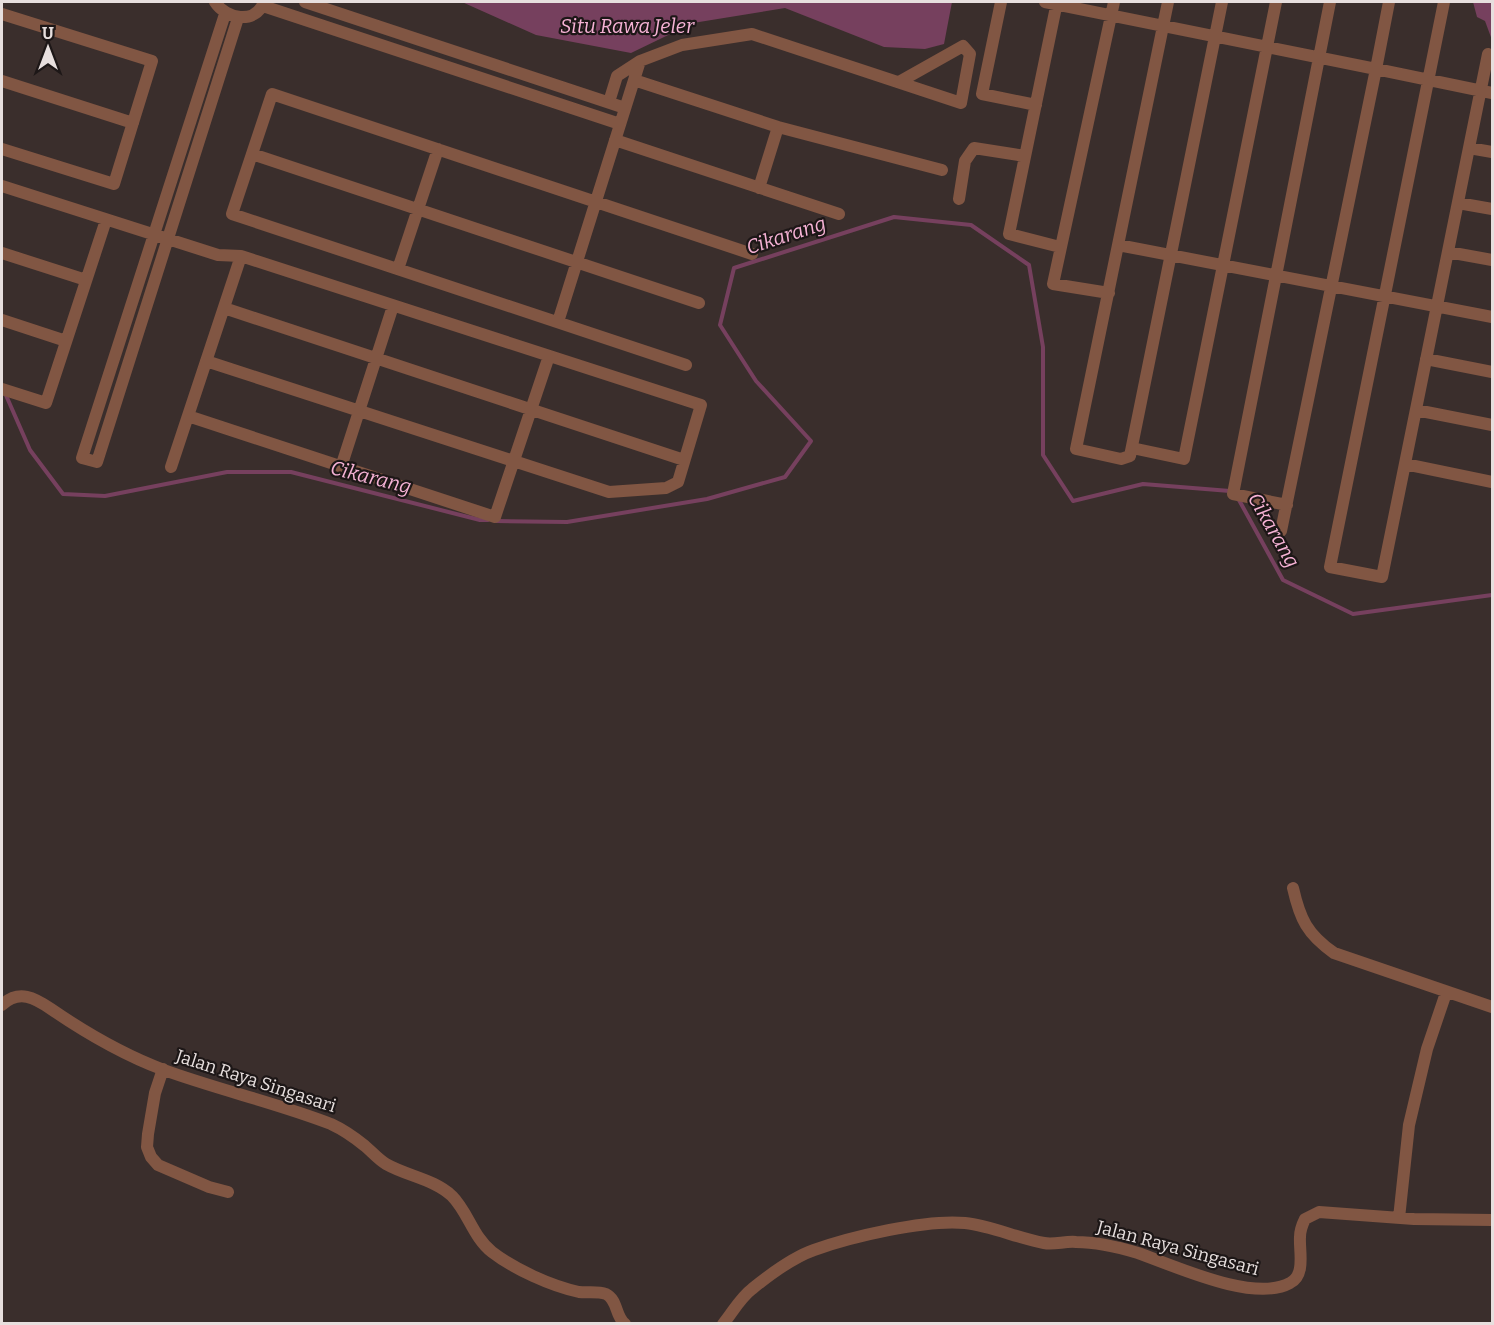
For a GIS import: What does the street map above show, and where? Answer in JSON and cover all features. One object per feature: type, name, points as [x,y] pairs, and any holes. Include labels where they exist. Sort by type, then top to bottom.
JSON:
[{"type":"street","points":[[215,2],[232,16],[252,15],[263,4],[620,124]]},
{"type":"street","points":[[305,2],[625,108]]},
{"type":"street","points":[[1001,2],[982,94],[1036,105]]},
{"type":"street","points":[[1060,247],[1009,234],[1036,105],[1053,2],[1486,92]]},
{"type":"street","points":[[1109,293],[1053,284],[1114,2]]},
{"type":"street","points":[[1168,2],[1076,449],[1121,459],[1130,456],[1132,448],[1222,2]]},
{"type":"street","points":[[1132,448],[1184,459],[1276,2]]},
{"type":"street","points":[[1287,505],[1233,494],[1330,2]]},
{"type":"street","points":[[1281,531],[1389,2]]},
{"type":"street","points":[[1444,2],[1330,567],[1382,577],[1469,148],[1486,92],[1488,54]]},
{"type":"street","points":[[2,14],[152,61],[114,184],[2,149]]},
{"type":"street","points":[[232,16],[168,239],[97,462],[82,458],[154,235],[232,16]]},
{"type":"street","points":[[609,102],[617,76],[639,61],[682,45],[752,34],[961,103],[970,54],[963,46],[899,82]]},
{"type":"street","points":[[438,64],[443,47]]},
{"type":"street","points":[[558,322],[639,61]]},
{"type":"street","points":[[634,80],[778,127],[942,170]]},
{"type":"street","points":[[2,81],[133,123]]},
{"type":"street","points":[[575,109],[580,92]]},
{"type":"street","points":[[686,365],[231,214],[272,94],[752,254]]},
{"type":"street","points":[[759,188],[778,127]]},
{"type":"street","points":[[615,140],[838,214]]},
{"type":"street","points":[[959,199],[965,161],[974,148],[1025,156]]},
{"type":"street","points":[[1469,148],[1492,152]]},
{"type":"street","points":[[398,269],[438,149]]},
{"type":"street","points":[[252,154],[699,303]]},
{"type":"street","points":[[2,186],[218,255],[241,256],[701,405],[678,482],[666,488],[609,492],[207,361]]},
{"type":"street","points":[[1458,203],[1492,209]]},
{"type":"street","points":[[2,389],[46,404],[106,220]]},
{"type":"street","points":[[1119,245],[1492,317]]},
{"type":"street","points":[[1448,252],[1492,260]]},
{"type":"street","points":[[2,253],[86,280]]},
{"type":"street","points":[[171,467],[241,256]]},
{"type":"street","points":[[341,467],[393,306]]},
{"type":"street","points":[[224,308],[684,460]]},
{"type":"street","points":[[2,321],[66,341]]},
{"type":"street","points":[[188,417],[495,518],[549,356]]},
{"type":"street","points":[[1426,359],[1492,372]]},
{"type":"street","points":[[1416,410],[1492,425]]},
{"type":"street","points":[[1405,465],[1492,482]]},
{"type":"street","points":[[1293,888],[1298,910],[1315,940],[1334,953],[1492,1007]]},
{"type":"street","points":[[1399,1218],[1409,1125],[1427,1049],[1446,993]]},
{"type":"street","name":"Jalan Raya Singasari","points":[[2,1005],[8,999],[34,998],[105,1043],[163,1069],[312,1116],[349,1133],[385,1164],[418,1177],[450,1194],[490,1251],[556,1285],[581,1292],[605,1294],[611,1298],[616,1305],[618,1315],[626,1323]]},
{"type":"street","points":[[163,1069],[155,1093],[148,1134],[147,1147],[151,1157],[158,1165],[209,1187],[228,1192]]},
{"type":"street","name":"Jalan Raya Singasari","points":[[723,1323],[752,1289],[800,1256],[839,1243],[942,1222],[964,1223],[1046,1243],[1089,1242],[1137,1253],[1223,1282],[1262,1289],[1291,1283],[1296,1278],[1301,1260],[1301,1229],[1305,1219],[1319,1212],[1399,1218],[1492,1220]]},
{"type":"water","name":"Situ Rawa Jeler","points":[[462,2],[952,2],[944,44],[925,49],[884,47],[785,8],[693,23],[631,53],[536,35]]},
{"type":"water","points":[[1473,2],[1492,2],[1492,40],[1485,21],[1477,17]]},
{"type":"waterway","name":"Cikarang","points":[[496,521],[567,522],[707,499],[785,477],[811,441],[756,381],[720,325],[734,268],[894,217],[971,225],[1029,265],[1043,347],[1043,455],[1073,501],[1143,484],[1230,491]]},
{"type":"waterway","name":"Cikarang","points":[[5,393],[30,450],[63,494],[105,496],[227,472],[291,472],[480,520],[488,520]]},
{"type":"waterway","name":"Cikarang","points":[[1239,500],[1283,580],[1353,614],[1492,595]]}]
